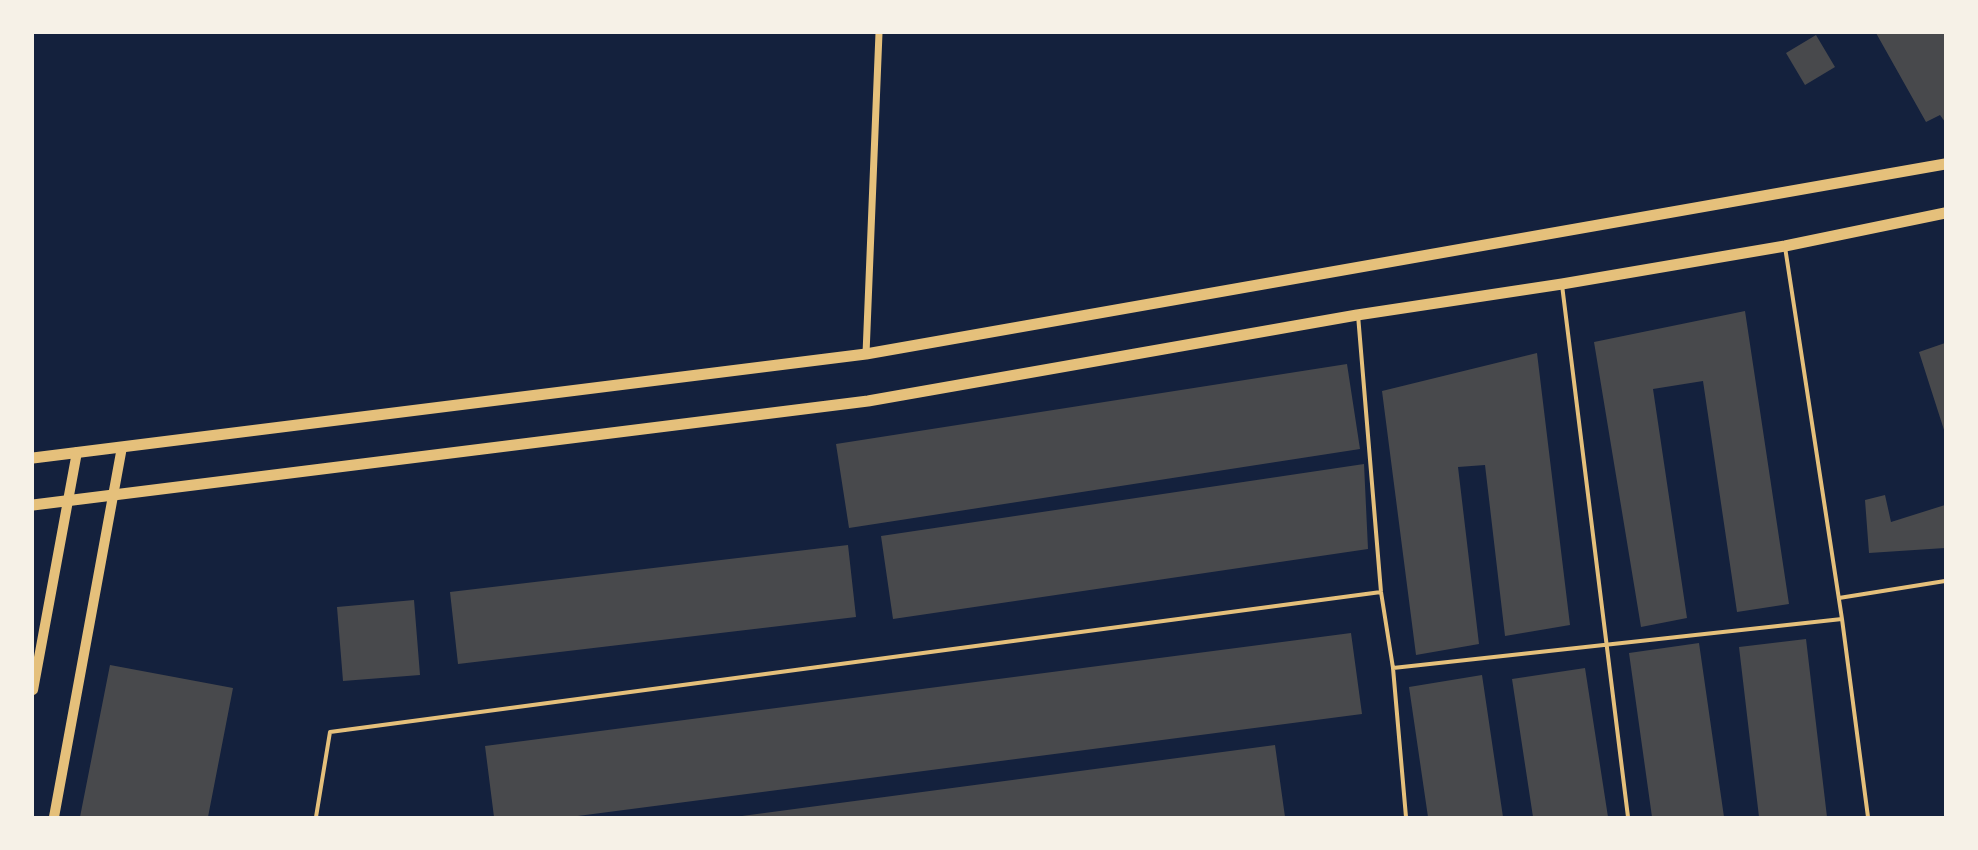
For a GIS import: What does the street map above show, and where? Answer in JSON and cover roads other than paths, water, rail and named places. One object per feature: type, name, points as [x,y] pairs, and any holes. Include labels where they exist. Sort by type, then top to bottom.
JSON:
[{"type":"highway","points":[[33,458],[866,354],[1945,164]]},
{"type":"highway","points":[[33,505],[868,401],[1358,314],[1562,284],[1785,246],[1945,213]]},
{"type":"main road","points":[[54,817],[122,447]]},
{"type":"main road","points":[[33,690],[77,452]]},
{"type":"street","points":[[866,354],[879,33]]},
{"type":"street","points":[[1785,246],[1842,619],[1868,817]]},
{"type":"street","points":[[1562,284],[1628,817]]},
{"type":"street","points":[[1358,314],[1381,592],[1393,668],[1406,817]]},
{"type":"street","points":[[1838,598],[1945,581]]},
{"type":"street","points":[[316,817],[330,732],[1381,592]]},
{"type":"street","points":[[1393,668],[1842,619]]}]
